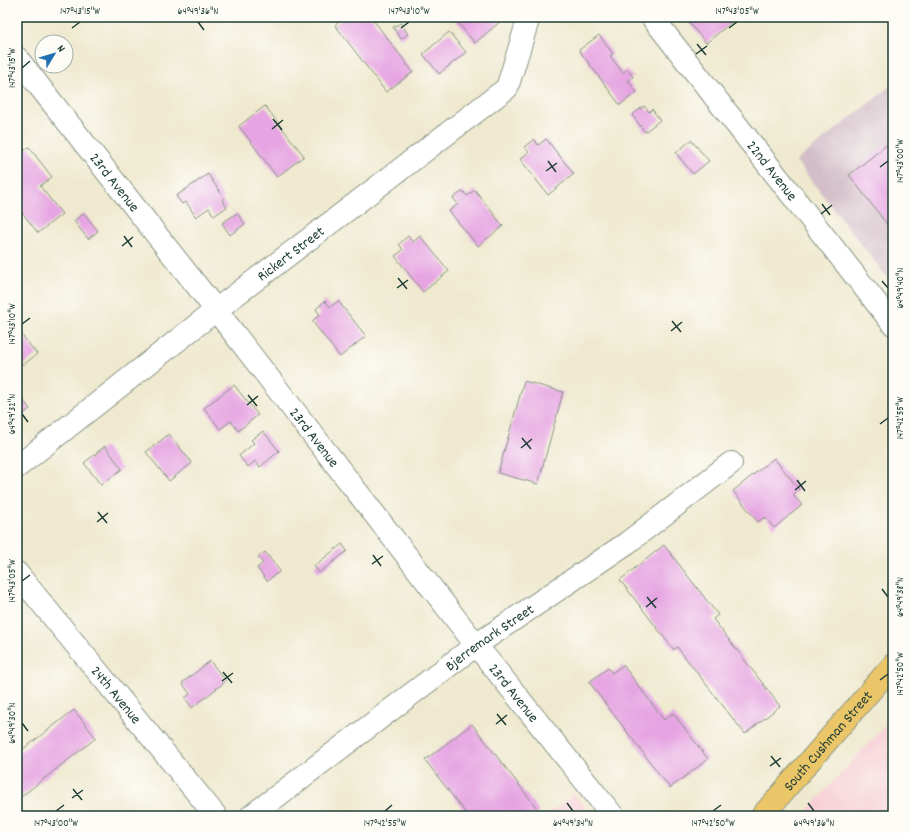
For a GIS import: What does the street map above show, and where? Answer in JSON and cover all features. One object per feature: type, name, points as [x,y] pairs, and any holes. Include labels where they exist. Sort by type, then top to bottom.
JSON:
[{"type":"main road","name":"South Cushman Street","points":[[762,816],[893,665]]},
{"type":"street","name":"Rickert Street","points":[[17,467],[216,310],[507,88],[529,17]]},
{"type":"street","name":"22nd Avenue","points":[[652,17],[893,324]]},
{"type":"street","name":"23rd Avenue","points":[[17,58],[216,310],[476,645],[613,816]]},
{"type":"street","name":"Bjerremark Street","points":[[251,816],[476,645],[627,543],[731,463]]},
{"type":"street","name":"24th Avenue","points":[[17,573],[216,816]]},
{"type":"shaded area","points":[[893,84],[893,285],[796,161]]},
{"type":"shaded area","points":[[893,717],[893,816],[802,816]]},
{"type":"shaded area","points":[[574,794],[593,816],[546,816]]},
{"type":"building","points":[[345,17],[371,17],[413,72],[386,92],[335,25]]},
{"type":"building","points":[[453,17],[500,17],[502,20],[475,43]]},
{"type":"building","points":[[688,17],[738,17],[706,43],[686,19]]},
{"type":"building","points":[[401,23],[408,34],[401,39],[393,27]]},
{"type":"building","points":[[449,32],[466,52],[439,74],[423,54]]},
{"type":"building","points":[[599,35],[613,54],[610,56],[623,73],[627,69],[633,77],[628,81],[637,92],[620,105],[579,50]]},
{"type":"building","points":[[265,106],[304,156],[277,177],[239,126]]},
{"type":"building","points":[[644,106],[649,112],[652,109],[660,120],[645,132],[632,115]]},
{"type":"building","points":[[534,139],[538,145],[546,139],[574,174],[548,195],[520,159],[529,152],[524,147]]},
{"type":"building","points":[[691,140],[709,161],[693,174],[676,153]]},
{"type":"building","points":[[893,140],[893,232],[849,175]]},
{"type":"building","points":[[29,147],[52,177],[40,186],[62,214],[38,233],[17,206],[17,156]]},
{"type":"building","points":[[208,174],[224,198],[222,200],[227,207],[214,216],[209,208],[196,217],[186,202],[182,204],[176,196]]},
{"type":"building","points":[[475,190],[503,226],[478,246],[449,211],[458,204],[453,198],[463,191],[467,196]]},
{"type":"building","points":[[84,213],[98,231],[88,239],[74,221]]},
{"type":"building","points":[[237,213],[245,224],[230,235],[222,223]]},
{"type":"building","points":[[408,236],[413,242],[420,236],[449,271],[423,292],[395,256],[403,250],[399,244]]},
{"type":"building","points":[[325,301],[330,307],[338,301],[366,336],[340,357],[312,321],[320,315],[316,309]]},
{"type":"building","points":[[17,329],[37,354],[23,365],[17,358]]},
{"type":"building","points":[[524,381],[563,392],[538,484],[498,473]]},
{"type":"building","points":[[234,385],[258,415],[238,431],[231,421],[220,429],[204,408]]},
{"type":"building","points":[[17,392],[30,409],[22,415],[17,408]]},
{"type":"building","points":[[263,431],[279,451],[260,467],[255,461],[248,467],[239,456],[254,443],[251,440]]},
{"type":"building","points":[[169,434],[192,463],[169,481],[146,452]]},
{"type":"building","points":[[105,446],[122,469],[101,485],[84,463]]},
{"type":"building","points":[[774,458],[799,489],[793,495],[802,505],[774,528],[765,517],[758,522],[733,491]]},
{"type":"building","points":[[342,544],[347,551],[319,573],[314,566]]},
{"type":"building","points":[[664,545],[718,615],[713,619],[780,706],[745,734],[677,647],[674,650],[620,580]]},
{"type":"building","points":[[265,552],[280,571],[267,581],[257,568],[263,563],[258,557]]},
{"type":"building","points":[[210,661],[226,681],[192,708],[185,698],[190,694],[182,683]]},
{"type":"building","points":[[623,665],[664,720],[673,713],[708,759],[670,788],[589,682],[608,668],[612,673]]},
{"type":"building","points":[[74,710],[96,738],[18,799],[17,754]]},
{"type":"building","points":[[472,724],[539,811],[533,816],[468,816],[425,760]]}]
